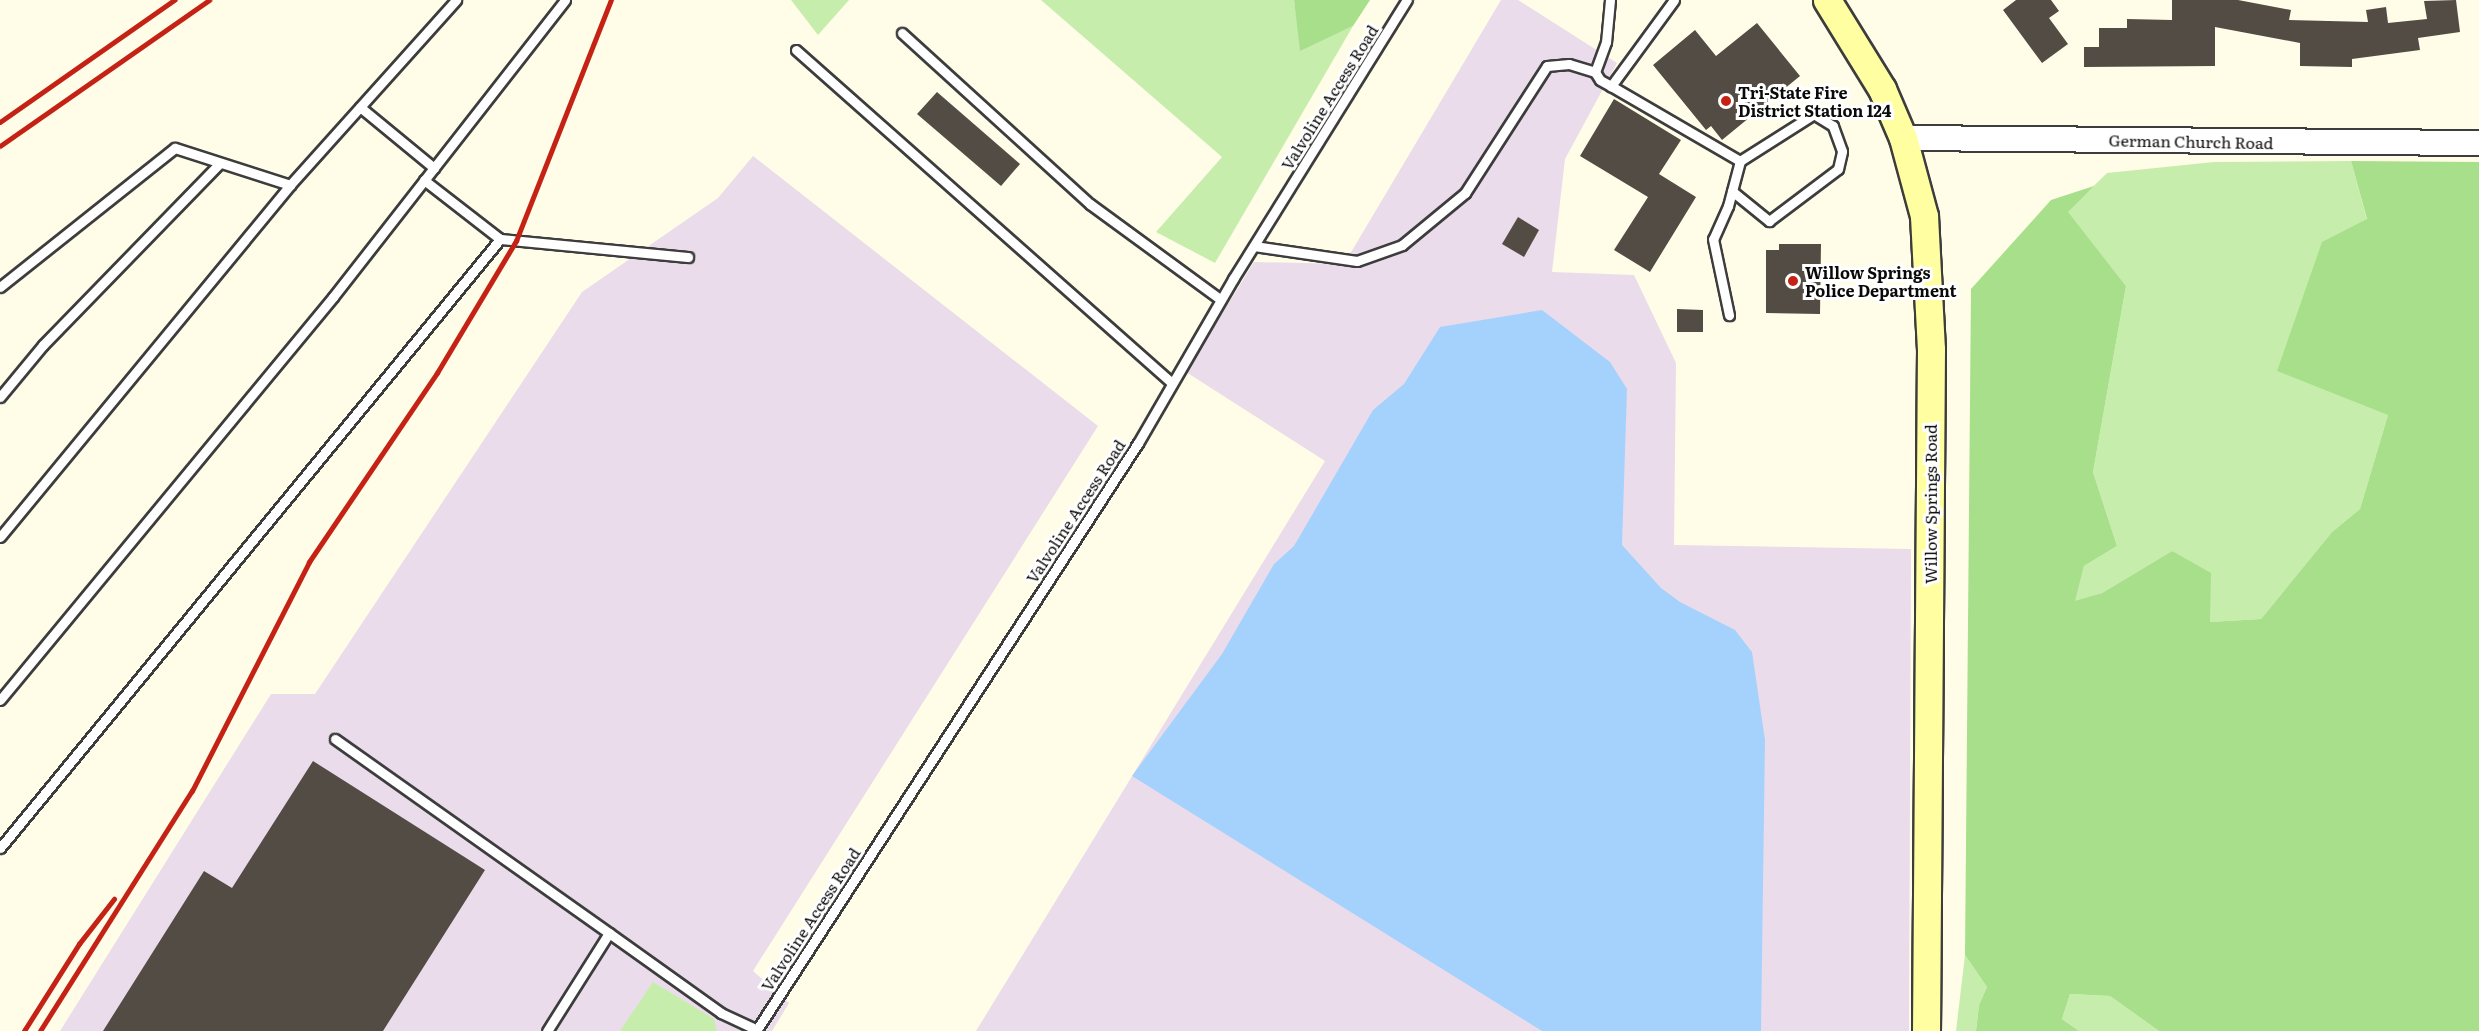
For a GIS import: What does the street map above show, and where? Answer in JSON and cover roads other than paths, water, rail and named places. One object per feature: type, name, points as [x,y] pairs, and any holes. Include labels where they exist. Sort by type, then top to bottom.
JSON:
[{"type":"main road","name":"Willow Springs Road","points":[[1827,0],[1863,53],[1903,138],[1924,216],[1930,283],[1926,1031]]},
{"type":"street","name":"German Church Road","points":[[1903,138],[2479,143]]},
{"type":"lane","points":[[0,537],[290,186],[456,0]]},
{"type":"lane","points":[[0,700],[434,168],[565,0]]},
{"type":"lane","name":"Valvoline Access Road","points":[[757,1031],[1173,383],[1221,300],[1407,0]]},
{"type":"lane","points":[[1610,0],[1606,42],[1596,72],[1600,80],[1740,161]]},
{"type":"lane","points":[[1611,86],[1674,0]]},
{"type":"lane","points":[[902,33],[1090,204],[1221,300]]},
{"type":"lane","points":[[796,50],[1173,383]]},
{"type":"lane","points":[[1254,246],[1357,261],[1402,245],[1465,193],[1546,66],[1569,64],[1596,72]]},
{"type":"lane","points":[[360,107],[434,168]]},
{"type":"lane","points":[[1729,315],[1713,239],[1732,191],[1740,161],[1814,114],[1833,126],[1842,151],[1838,169],[1769,222],[1732,191]]},
{"type":"lane","points":[[0,287],[175,148],[290,186]]},
{"type":"lane","points":[[0,397],[43,345],[220,163]]},
{"type":"lane","points":[[424,180],[500,239],[688,257]]},
{"type":"lane","points":[[0,848],[500,239]]},
{"type":"lane","points":[[335,739],[721,1013],[757,1031]]},
{"type":"lane","points":[[547,1031],[609,933]]},
{"type":"water","points":[[1542,310],[1610,362],[1627,389],[1622,545],[1661,588],[1680,602],[1735,630],[1752,652],[1765,740],[1761,1031],[1542,1031],[1132,776],[1222,654],[1274,564],[1294,546],[1373,410],[1404,384],[1440,327]]},
{"type":"railway","points":[[0,122],[174,0]]},
{"type":"railway","points":[[0,146],[209,0]]},
{"type":"railway","points":[[40,1031],[192,791],[309,562],[437,373],[516,241],[611,0]]},
{"type":"railway","points":[[24,1031],[79,944],[114,899]]},
{"type":"place","name":"Tri-State Fire District Station 124","points":[[1726,101]]},
{"type":"place","name":"Willow Springs Police Department","points":[[1793,281]]}]
